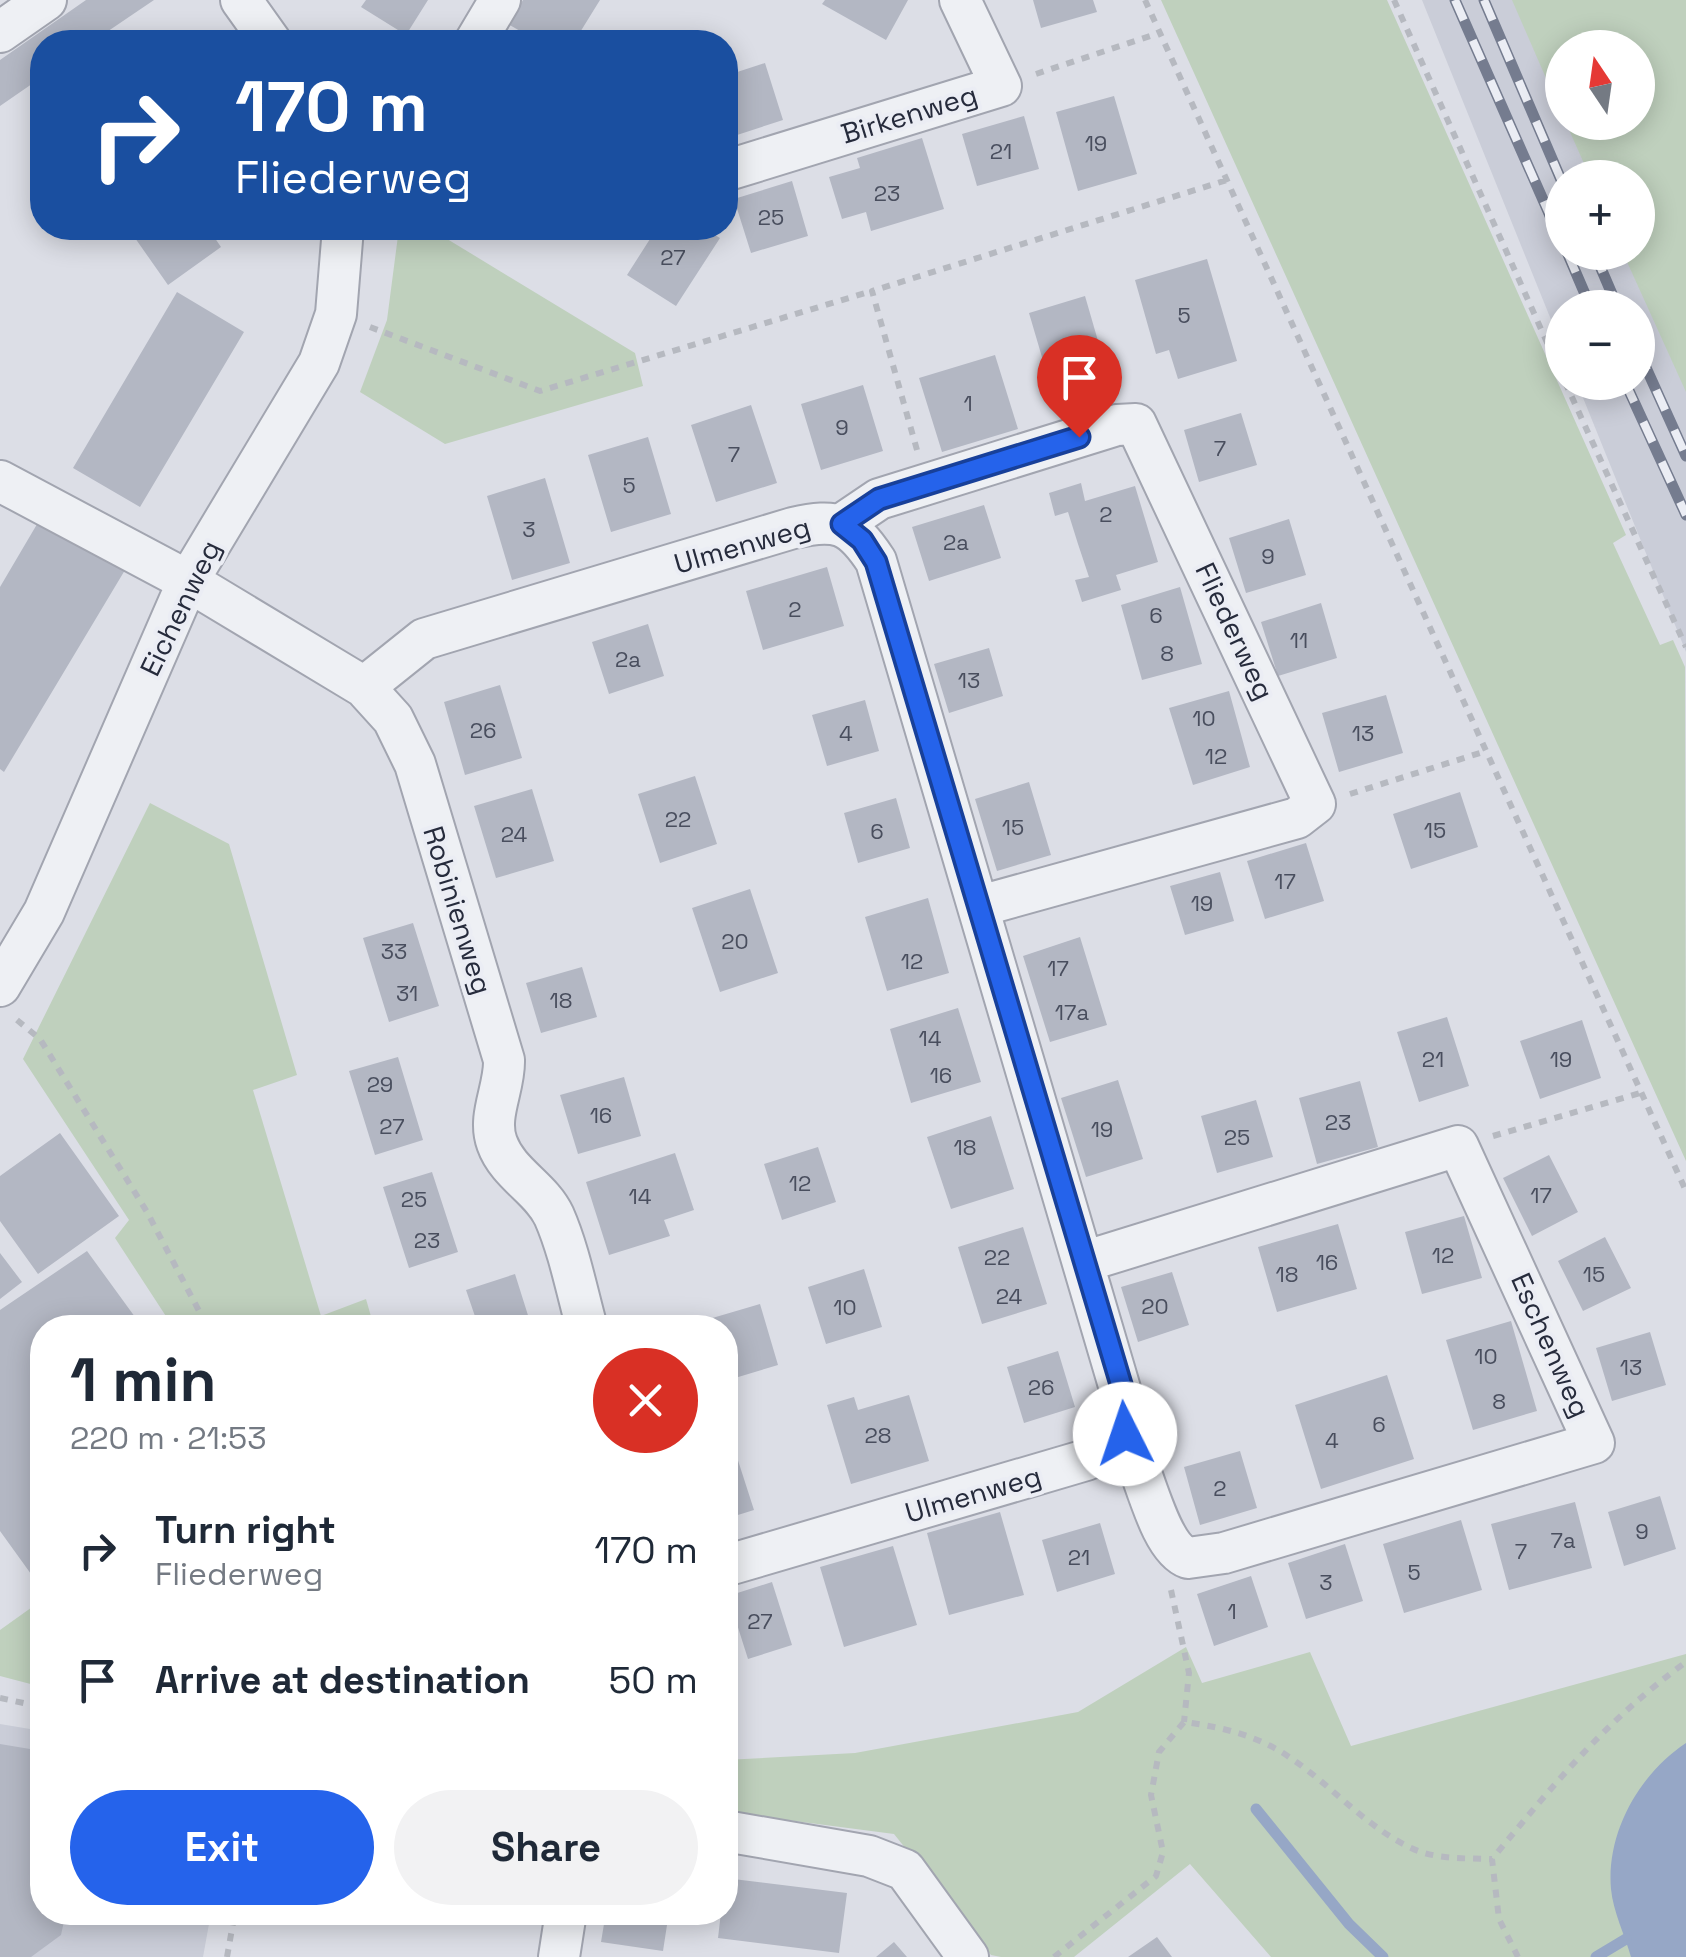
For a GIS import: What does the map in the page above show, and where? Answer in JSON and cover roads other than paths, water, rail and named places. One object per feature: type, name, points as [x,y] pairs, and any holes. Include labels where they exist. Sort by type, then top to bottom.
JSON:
[{"type":"street","points":[[0,32],[46,0]]},
{"type":"street","points":[[240,0],[263,30]]},
{"type":"street","points":[[482,30],[500,0]]},
{"type":"street","name":"Birkenweg","points":[[738,167],[1001,86],[960,0]]},
{"type":"street","name":"Eichenweg","points":[[7,1002],[188,580],[319,363],[336,314],[342,240]]},
{"type":"street","name":"Fliederweg","points":[[842,524],[879,499],[1117,425],[1136,424],[1315,804],[1298,818],[980,906]]},
{"type":"street","name":"Robinienweg","points":[[0,481],[188,580],[364,686],[393,719],[415,764],[504,1060],[494,1120],[496,1142],[519,1177],[553,1214],[584,1315]]},
{"type":"street","name":"Ulmenweg","points":[[364,686],[424,639],[793,528],[819,522],[842,524],[862,540],[876,562],[1128,1416],[1125,1434],[1108,1452],[738,1562]]},
{"type":"street","name":"Eschenweg","points":[[1083,1262],[1458,1146],[1594,1443],[1202,1558],[1178,1554],[1165,1536],[1140,1459],[1125,1434]]},
{"type":"street","points":[[738,1833],[870,1856],[905,1870],[968,1957]]},
{"type":"street","points":[[559,1957],[564,1925]]},
{"type":"water","points":[[1686,1743],[1686,1957],[1631,1957],[1612,1897],[1614,1847],[1640,1788]]},
{"type":"waterway","points":[[1256,1809],[1349,1924],[1383,1957]]},
{"type":"waterway","points":[[1596,1957],[1626,1939]]},
{"type":"railway","points":[[1455,0],[1545,204]]},
{"type":"railway","points":[[1484,0],[1553,160]]},
{"type":"railway","points":[[1575,270],[1583,290]]},
{"type":"railway","points":[[1602,270],[1610,290]]},
{"type":"railway","points":[[1655,388],[1686,456]]},
{"type":"railway","points":[[1633,400],[1686,515]]}]
